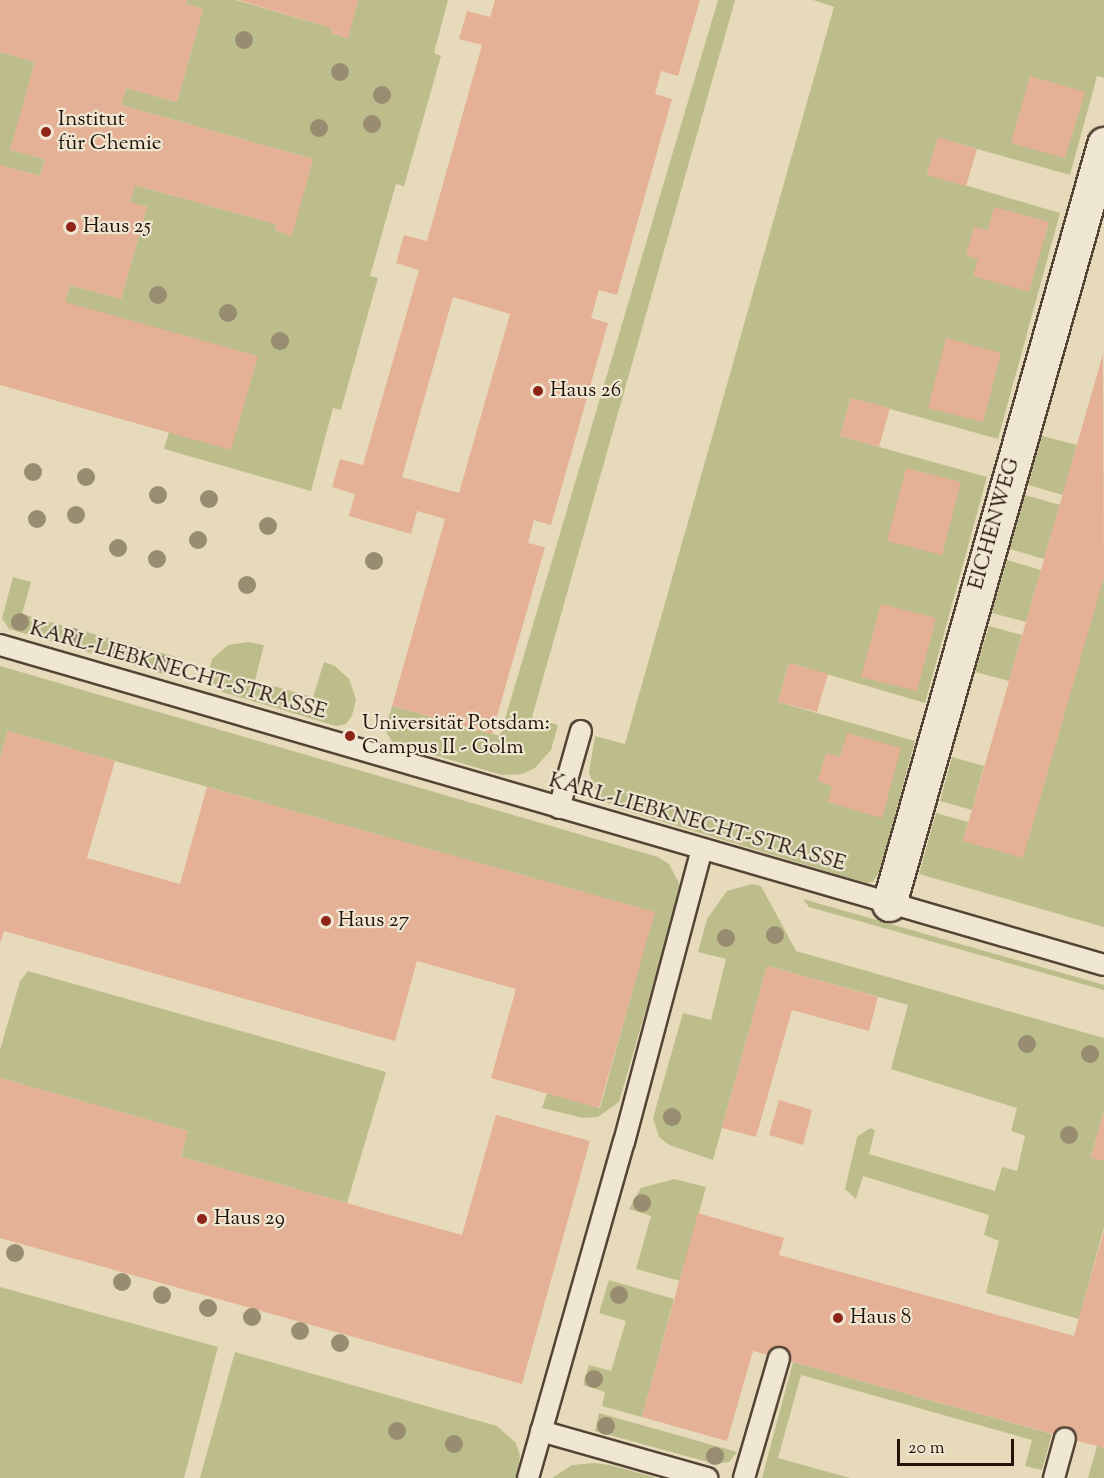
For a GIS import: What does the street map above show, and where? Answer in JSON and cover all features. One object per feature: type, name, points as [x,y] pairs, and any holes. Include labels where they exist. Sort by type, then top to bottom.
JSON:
[{"type":"street","name":"EICHENWEG","points":[[889,904],[1104,144]]},
{"type":"lane","name":"KARL-LIEBKNECHT-STRASSE","points":[[0,645],[1104,965]]},
{"type":"lane","points":[[559,807],[581,731]]},
{"type":"lane","points":[[528,1478],[624,1142],[702,849]]},
{"type":"lane","points":[[744,1478],[779,1358]]},
{"type":"lane","points":[[540,1431],[707,1478]]},
{"type":"lane","points":[[1054,1478],[1065,1438]]},
{"type":"green space","points":[[187,0],[236,0],[332,28],[331,33],[347,38],[358,0],[448,0],[434,53],[441,56],[404,186],[396,184],[370,276],[378,278],[341,410],[333,408],[311,491],[164,449],[169,432],[65,302],[70,285],[121,299],[147,207],[130,202],[135,185],[276,224],[275,230],[291,235],[313,159],[121,105],[126,88],[177,102],[203,9],[186,4]]},
{"type":"green space","points":[[718,0],[735,0],[532,717],[558,725],[551,750],[535,768],[522,774],[502,775],[393,743],[385,730],[392,706],[500,736]]},
{"type":"green space","points":[[813,0],[1104,0],[1104,78],[1097,76],[1070,175],[938,138],[927,174],[1060,213],[998,439],[851,398],[840,436],[987,477],[925,703],[789,663],[778,702],[915,741],[880,870],[873,882],[866,883],[620,809],[604,801],[594,787],[589,772],[595,736],[625,744],[834,7]]},
{"type":"green space","points":[[0,52],[35,62],[11,150],[45,159],[40,176],[0,165]]},
{"type":"green space","points":[[1042,436],[1077,445],[1063,495],[1028,485]]},
{"type":"green space","points":[[1025,495],[1060,505],[1044,559],[1010,549]]},
{"type":"green space","points":[[1007,560],[1041,570],[1026,622],[992,613]]},
{"type":"green space","points":[[13,577],[31,582],[22,614],[176,657],[172,671],[163,674],[9,629],[2,618]]},
{"type":"green space","points":[[1104,577],[1104,927],[919,874],[936,813],[968,822],[963,841]]},
{"type":"green space","points":[[989,626],[1022,635],[1009,681],[975,672]]},
{"type":"green space","points":[[248,642],[264,645],[255,681],[313,697],[324,662],[335,666],[349,679],[356,699],[352,716],[346,724],[336,726],[222,692],[212,683],[209,671],[212,659],[228,645]]},
{"type":"green space","points":[[0,666],[658,857],[669,864],[679,883],[679,895],[619,1102],[598,1117],[583,1118],[542,1108],[547,1093],[600,1108],[654,912],[8,731],[0,758]]},
{"type":"green space","points":[[952,757],[984,766],[972,810],[940,801]]},
{"type":"green space","points":[[752,884],[761,886],[796,951],[1104,1038],[1104,1111],[1091,1157],[1104,1161],[1104,1227],[1079,1319],[986,1293],[999,1241],[984,1235],[989,1215],[863,1176],[856,1199],[845,1189],[857,1137],[870,1128],[875,1130],[869,1154],[995,1191],[1002,1167],[1017,1171],[1025,1136],[1011,1131],[1017,1108],[891,1069],[908,1005],[767,966],[713,1160],[669,1145],[659,1137],[653,1118],[683,1013],[711,1020],[726,959],[698,952],[707,919],[727,891]]},
{"type":"green space","points":[[803,899],[1104,985],[1104,990],[809,907]]},
{"type":"green space","points":[[28,971],[386,1072],[347,1203],[181,1157],[188,1131],[0,1078],[0,1050],[20,981]]},
{"type":"green space","points":[[674,1179],[706,1187],[680,1281],[636,1269],[651,1216],[629,1209],[641,1188]]},
{"type":"green space","points":[[609,1280],[674,1299],[642,1417],[602,1406],[605,1392],[583,1385],[589,1365],[611,1371],[626,1321],[599,1313]]},
{"type":"green space","points":[[0,1287],[218,1347],[184,1478],[0,1478]]},
{"type":"green space","points":[[235,1352],[497,1426],[516,1443],[520,1456],[517,1478],[200,1478]]},
{"type":"green space","points":[[793,1362],[1052,1434],[1042,1470],[1025,1466],[1032,1440],[801,1375],[778,1458],[850,1478],[762,1478]]},
{"type":"green space","points":[[599,1413],[737,1452],[729,1462],[715,1464],[595,1431]]},
{"type":"green space","points":[[1097,1446],[1104,1448],[1104,1478],[1088,1478]]},
{"type":"green space","points":[[594,1463],[657,1478],[552,1478],[572,1465]]},
{"type":"building","name":"Haus 25","points":[[0,0],[187,0],[186,4],[203,9],[177,102],[126,88],[121,105],[313,159],[292,236],[275,230],[276,224],[135,185],[130,202],[147,207],[121,299],[70,285],[65,302],[258,356],[231,450],[0,385],[0,165],[40,176],[45,159],[10,150],[35,62],[0,52]]},
{"type":"building","points":[[238,0],[358,0],[348,38],[331,33],[332,28]]},
{"type":"building","name":"Haus 26","points":[[495,0],[700,0],[678,76],[661,71],[655,94],[672,99],[617,295],[599,290],[591,318],[608,323],[551,525],[534,520],[528,543],[545,547],[492,734],[392,706],[445,519],[417,511],[411,534],[349,516],[355,494],[332,487],[340,459],[363,465],[419,270],[396,263],[404,235],[427,241],[482,45],[459,39],[467,11],[490,17]],"holes":[[[453,297],[510,314],[459,493],[402,477]]]},
{"type":"building","points":[[1030,76],[1085,92],[1065,158],[1011,143]]},
{"type":"building","points":[[938,137],[977,149],[966,186],[927,175]]},
{"type":"building","points":[[994,207],[1049,222],[1029,292],[973,276],[978,259],[966,255],[974,227],[988,230]]},
{"type":"building","points":[[946,338],[1001,353],[983,422],[928,408]]},
{"type":"building","points":[[1103,354],[1104,577],[1023,858],[963,841]]},
{"type":"building","points":[[851,398],[890,408],[879,447],[840,436]]},
{"type":"building","points":[[906,468],[961,482],[942,555],[887,541]]},
{"type":"building","points":[[881,604],[936,618],[917,691],[861,677]]},
{"type":"building","points":[[789,663],[828,674],[817,712],[778,702]]},
{"type":"building","name":"Haus 27","points":[[8,731],[115,761],[87,858],[180,884],[207,787],[655,912],[599,1108],[491,1078],[516,989],[417,961],[395,1041],[4,931],[0,943],[0,758]]},
{"type":"building","points":[[847,733],[901,748],[882,818],[828,802],[832,786],[818,781],[826,753],[840,757]]},
{"type":"building","points":[[767,966],[878,997],[869,1031],[792,1010],[756,1137],[722,1128]]},
{"type":"building","name":"Haus 29","points":[[0,1078],[188,1131],[181,1157],[462,1235],[496,1115],[590,1141],[522,1384],[0,1238]]},
{"type":"building","points":[[779,1100],[812,1110],[803,1145],[769,1135]]},
{"type":"building","points":[[1104,1114],[1104,1161],[1091,1158]]},
{"type":"building","name":"Haus 8","points":[[698,1213],[784,1238],[779,1255],[1074,1336],[1104,1230],[1104,1448],[753,1351],[727,1441],[642,1417]]},
{"type":"place","name":"Institut für Chemie","points":[[46,132]]},
{"type":"place","name":"Haus 25","points":[[71,227]]},
{"type":"place","name":"Haus 26","points":[[538,391]]},
{"type":"place","name":"Universität Potsdam: Campus II - Golm","points":[[350,736]]},
{"type":"place","name":"Haus 27","points":[[326,921]]},
{"type":"place","name":"Haus 29","points":[[202,1219]]},
{"type":"place","name":"Haus 8","points":[[838,1318]]}]
